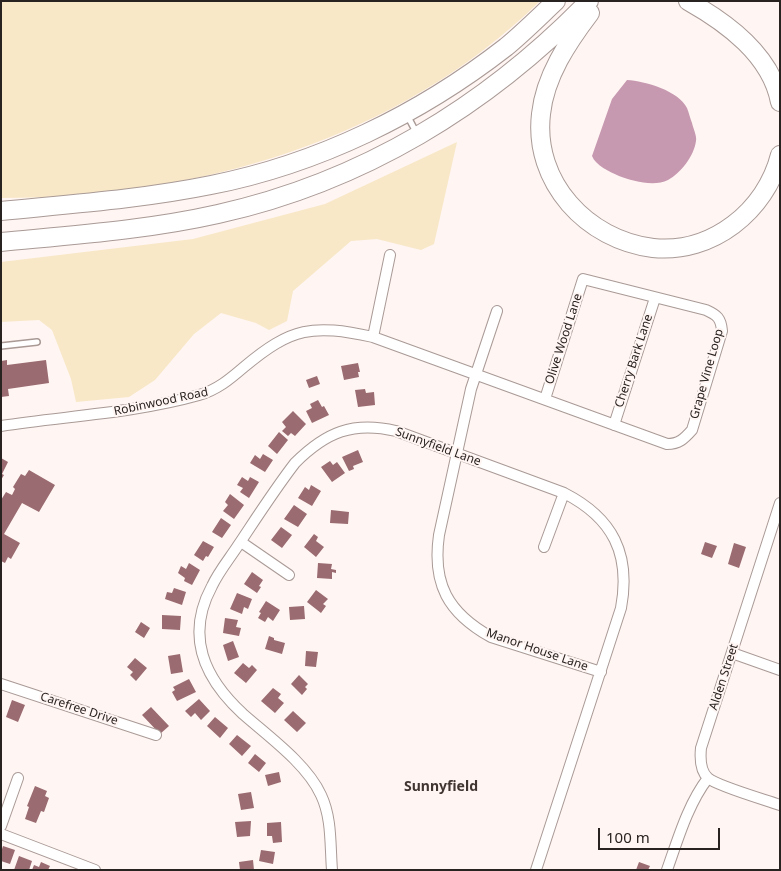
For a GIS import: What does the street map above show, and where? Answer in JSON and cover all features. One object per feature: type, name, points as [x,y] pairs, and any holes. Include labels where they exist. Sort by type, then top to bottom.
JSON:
[{"type":"highway","points":[[1,210],[174,192],[251,175],[329,149],[406,113],[440,94],[506,46],[556,1]]},
{"type":"highway","points":[[1,242],[177,222],[258,204],[337,177],[418,136],[485,93],[559,32],[589,1]]},
{"type":"highway","points":[[599,1],[568,44],[558,63],[544,96],[540,120],[542,144],[551,176],[557,189],[581,216],[611,236],[629,243],[654,248],[676,248],[699,242],[720,234],[735,225],[749,212],[770,183],[780,155]]},
{"type":"highway","points":[[688,1],[718,20],[751,48],[763,62],[772,79],[780,102]]},
{"type":"highway","points":[[1,205],[86,202]]},
{"type":"street","points":[[373,337],[390,256]]},
{"type":"street","name":"Grape Vine Loop","points":[[476,374],[667,444],[675,444],[684,439],[692,430],[722,331],[721,321],[717,314],[583,279]]},
{"type":"street","name":"Olive Wood Lane","points":[[544,399],[583,279]]},
{"type":"street","name":"Cherry Bark Lane","points":[[614,425],[655,298]]},
{"type":"street","name":"Manor House Lane","points":[[497,310],[466,407],[436,551],[441,583],[447,598],[467,622],[491,637],[601,672]]},
{"type":"street","name":"Robinwood Road","points":[[1,426],[114,412],[200,395],[212,391],[266,349],[286,337],[309,330],[327,329],[373,337],[476,374]]},
{"type":"street","name":"Sunnyfield Lane","points":[[332,870],[327,812],[322,796],[303,767],[226,698],[213,681],[203,659],[199,639],[200,622],[212,586],[295,463],[309,449],[326,438],[344,430],[362,427],[388,429],[564,493],[580,501],[593,511],[616,539],[622,556],[624,590],[621,608],[536,870]]},
{"type":"street","points":[[544,547],[564,493]]},
{"type":"street","name":"Alden Street","points":[[708,778],[702,768],[701,748],[732,653],[775,534],[780,503]]},
{"type":"street","points":[[241,542],[290,575]]},
{"type":"street","points":[[732,653],[780,670]]},
{"type":"street","name":"Carefree Drive","points":[[1,684],[156,735]]},
{"type":"street","points":[[1,826],[18,778]]},
{"type":"street","points":[[668,870],[686,819],[701,787],[708,778],[780,805]]},
{"type":"street","points":[[1,834],[95,870]]},
{"type":"lane","points":[[406,113],[418,136]]},
{"type":"lane","points":[[1,346],[37,342]]},
{"type":"shaded area","points":[[1,1],[540,1],[484,50],[423,91],[358,125],[290,152],[220,173],[148,187],[75,195],[1,198]]},
{"type":"shaded area","points":[[627,80],[643,82],[661,88],[677,97],[687,108],[696,137],[695,147],[686,164],[668,180],[650,183],[624,178],[603,168],[592,156],[612,99]]},
{"type":"shaded area","points":[[457,142],[434,244],[421,250],[377,239],[351,241],[293,291],[287,321],[269,330],[256,323],[221,313],[194,334],[155,380],[129,397],[76,402],[71,379],[52,330],[39,320],[1,322],[1,262],[193,239],[325,204]]},
{"type":"building","points":[[7,360],[7,365],[46,360],[49,383],[8,389],[9,396],[1,397],[1,361]]},
{"type":"building","points":[[358,363],[359,377],[344,380],[341,366]]},
{"type":"building","points":[[317,376],[320,384],[309,388],[306,380]]},
{"type":"building","points":[[365,389],[366,393],[374,392],[375,405],[358,407],[355,390]]},
{"type":"building","points":[[318,400],[329,415],[312,423],[306,411],[312,408],[310,404]]},
{"type":"building","points":[[293,411],[306,424],[295,436],[291,433],[288,436],[282,431],[286,427],[282,422]]},
{"type":"building","points":[[279,432],[288,440],[277,454],[268,446]]},
{"type":"building","points":[[358,450],[363,462],[353,466],[354,469],[349,471],[342,457]]},
{"type":"building","points":[[263,454],[273,460],[265,472],[250,463],[255,455],[260,459]]},
{"type":"building","points":[[1,458],[8,462],[1,480]]},
{"type":"building","points":[[330,461],[333,465],[337,462],[345,473],[332,482],[321,467]]},
{"type":"building","points":[[29,470],[55,485],[39,512],[22,503],[4,534],[20,543],[11,559],[8,557],[5,563],[1,561],[1,500],[6,492],[12,495],[15,489],[13,487],[21,474],[25,476]]},
{"type":"building","points":[[242,477],[248,481],[250,477],[259,482],[249,498],[240,492],[243,488],[237,485]]},
{"type":"building","points":[[311,485],[321,491],[312,506],[298,498],[305,487],[309,490]]},
{"type":"building","points":[[230,494],[244,505],[234,519],[223,511],[228,505],[225,502]]},
{"type":"building","points":[[294,505],[307,514],[298,527],[284,519]]},
{"type":"building","points":[[331,510],[349,512],[348,524],[330,523]]},
{"type":"building","points":[[221,518],[231,525],[222,538],[212,532]]},
{"type":"building","points":[[281,527],[292,535],[282,548],[271,540]]},
{"type":"building","points":[[314,534],[318,537],[316,541],[324,547],[316,557],[304,547]]},
{"type":"building","points":[[203,541],[214,547],[203,561],[194,555]]},
{"type":"building","points":[[705,542],[717,546],[712,558],[701,554]]},
{"type":"building","points":[[734,543],[746,547],[739,568],[728,564]]},
{"type":"building","points":[[189,563],[200,570],[192,585],[184,581],[185,578],[178,573],[181,566],[186,569]]},
{"type":"building","points":[[318,563],[332,564],[331,569],[336,570],[336,573],[332,572],[332,579],[317,578]]},
{"type":"building","points":[[252,572],[263,580],[257,593],[244,584]]},
{"type":"building","points":[[174,588],[186,592],[182,605],[165,599],[167,592],[172,593]]},
{"type":"building","points":[[316,590],[328,599],[323,604],[326,606],[321,613],[307,602]]},
{"type":"building","points":[[237,593],[252,599],[248,609],[244,607],[242,614],[230,609]]},
{"type":"building","points":[[266,601],[280,610],[273,621],[268,617],[265,622],[258,618],[261,613],[259,612]]},
{"type":"building","points":[[304,606],[305,619],[290,620],[289,607]]},
{"type":"building","points":[[162,615],[181,616],[180,630],[162,629]]},
{"type":"building","points":[[225,618],[238,620],[236,627],[241,628],[239,636],[223,633]]},
{"type":"building","points":[[141,622],[150,628],[144,638],[135,632]]},
{"type":"building","points":[[269,636],[274,638],[274,640],[285,643],[282,654],[265,649]]},
{"type":"building","points":[[233,641],[239,657],[228,661],[223,645]]},
{"type":"building","points":[[306,651],[318,652],[316,667],[305,666]]},
{"type":"building","points":[[180,654],[183,672],[171,674],[168,656]]},
{"type":"building","points":[[135,658],[147,668],[136,681],[130,675],[133,672],[127,667]]},
{"type":"building","points":[[243,663],[249,668],[252,665],[257,670],[246,683],[234,673]]},
{"type":"building","points":[[299,675],[308,684],[305,687],[307,689],[302,695],[291,684]]},
{"type":"building","points":[[189,679],[196,692],[177,701],[172,692],[175,690],[173,687]]},
{"type":"building","points":[[273,688],[281,694],[278,698],[284,703],[275,713],[261,701]]},
{"type":"building","points":[[199,699],[210,711],[201,720],[195,713],[191,717],[185,711]]},
{"type":"building","points":[[12,700],[25,705],[18,722],[6,717]]},
{"type":"building","points":[[151,707],[169,726],[160,734],[142,715]]},
{"type":"building","points":[[293,711],[306,723],[297,732],[284,720]]},
{"type":"building","points":[[215,717],[228,728],[220,738],[207,726]]},
{"type":"building","points":[[237,735],[251,746],[242,756],[229,744]]},
{"type":"building","points":[[255,754],[266,763],[259,772],[248,763]]},
{"type":"building","points":[[279,772],[281,782],[268,786],[265,775]]},
{"type":"building","points":[[35,786],[47,791],[45,796],[49,798],[44,812],[41,811],[36,823],[25,819],[29,807],[27,806]]},
{"type":"building","points":[[251,792],[254,808],[241,810],[238,794]]},
{"type":"building","points":[[251,821],[250,836],[237,837],[235,822]]},
{"type":"building","points":[[281,822],[282,842],[273,843],[272,836],[267,836],[267,823]]},
{"type":"building","points":[[3,846],[15,850],[10,864],[1,861]]},
{"type":"building","points":[[261,850],[275,852],[273,864],[259,861]]},
{"type":"building","points":[[19,856],[32,861],[29,870],[14,870]]},
{"type":"building","points":[[253,860],[254,870],[240,870],[239,862]]},
{"type":"building","points":[[41,862],[50,866],[48,870],[32,870],[34,865],[39,867]]},
{"type":"building","points":[[639,862],[650,866],[648,870],[636,870]]},
{"type":"district","name":"Sunnyfield","points":[[441,787]]}]
